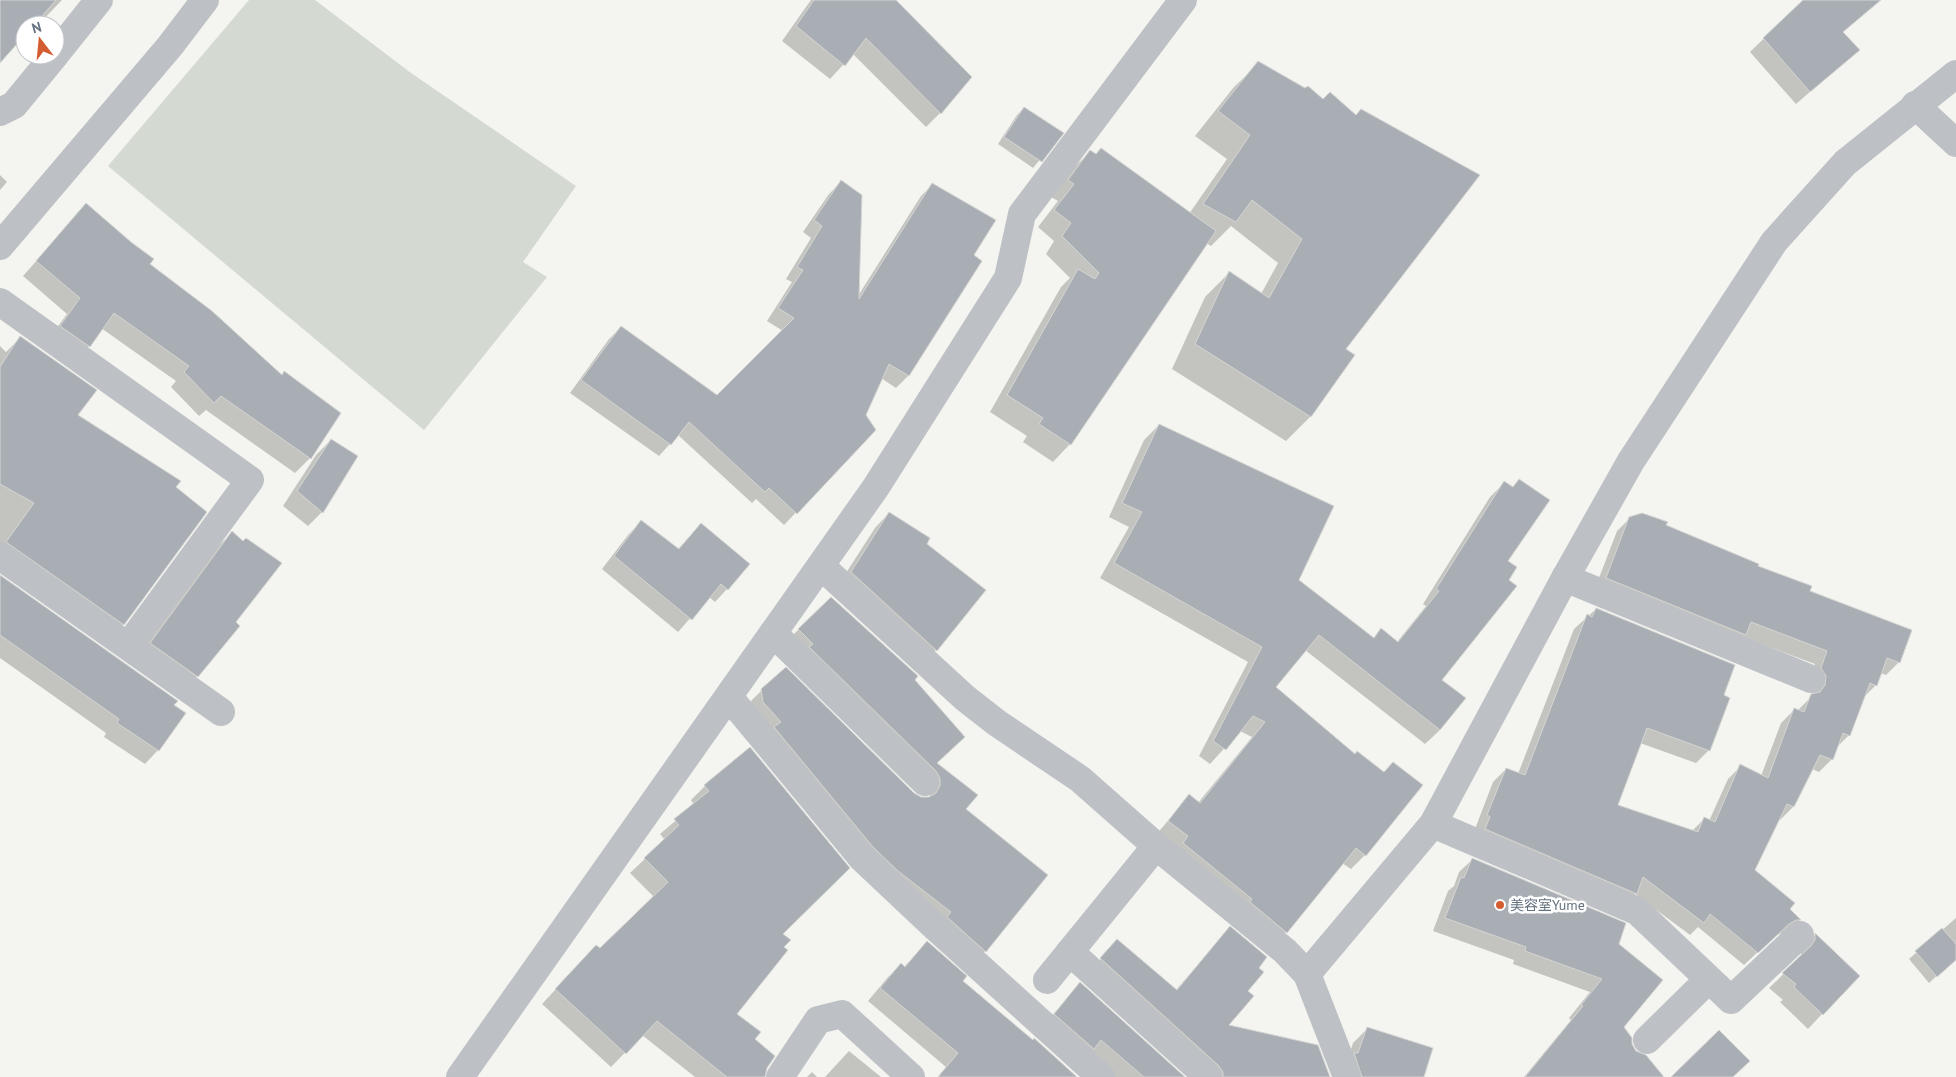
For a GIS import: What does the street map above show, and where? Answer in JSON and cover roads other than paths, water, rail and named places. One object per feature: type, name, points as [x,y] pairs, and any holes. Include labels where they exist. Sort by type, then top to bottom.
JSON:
[{"type":"street","points":[[65,43],[100,0]]},
{"type":"street","points":[[0,246],[164,53],[205,0]]},
{"type":"street","points":[[460,1077],[876,488],[1008,278],[1022,214],[1183,0]]},
{"type":"street","points":[[0,112],[14,105],[47,65]]},
{"type":"street","points":[[1307,974],[1433,824],[1565,578],[1631,461],[1774,242],[1845,163],[1956,74]]},
{"type":"street","points":[[1916,105],[1956,143]]},
{"type":"street","points":[[0,302],[250,480],[128,646]]},
{"type":"street","points":[[0,556],[221,712]]},
{"type":"street","points":[[821,566],[965,698],[997,723],[1080,779],[1156,846],[1285,951],[1307,974],[1348,1077]]},
{"type":"street","points":[[1565,578],[1811,679]]},
{"type":"street","points":[[773,633],[925,782]]},
{"type":"street","points":[[729,697],[862,858],[1101,1077]]},
{"type":"street","points":[[1433,824],[1637,912],[1731,1000],[1800,935]]},
{"type":"street","points":[[1047,980],[1156,846]]},
{"type":"street","points":[[1070,952],[1208,1077]]},
{"type":"street","points":[[1647,1040],[1708,980]]},
{"type":"street","points":[[780,1077],[818,1020],[842,1014],[911,1077]]},
{"type":"place","name":"美容室Yume","points":[[1500,905]]}]
